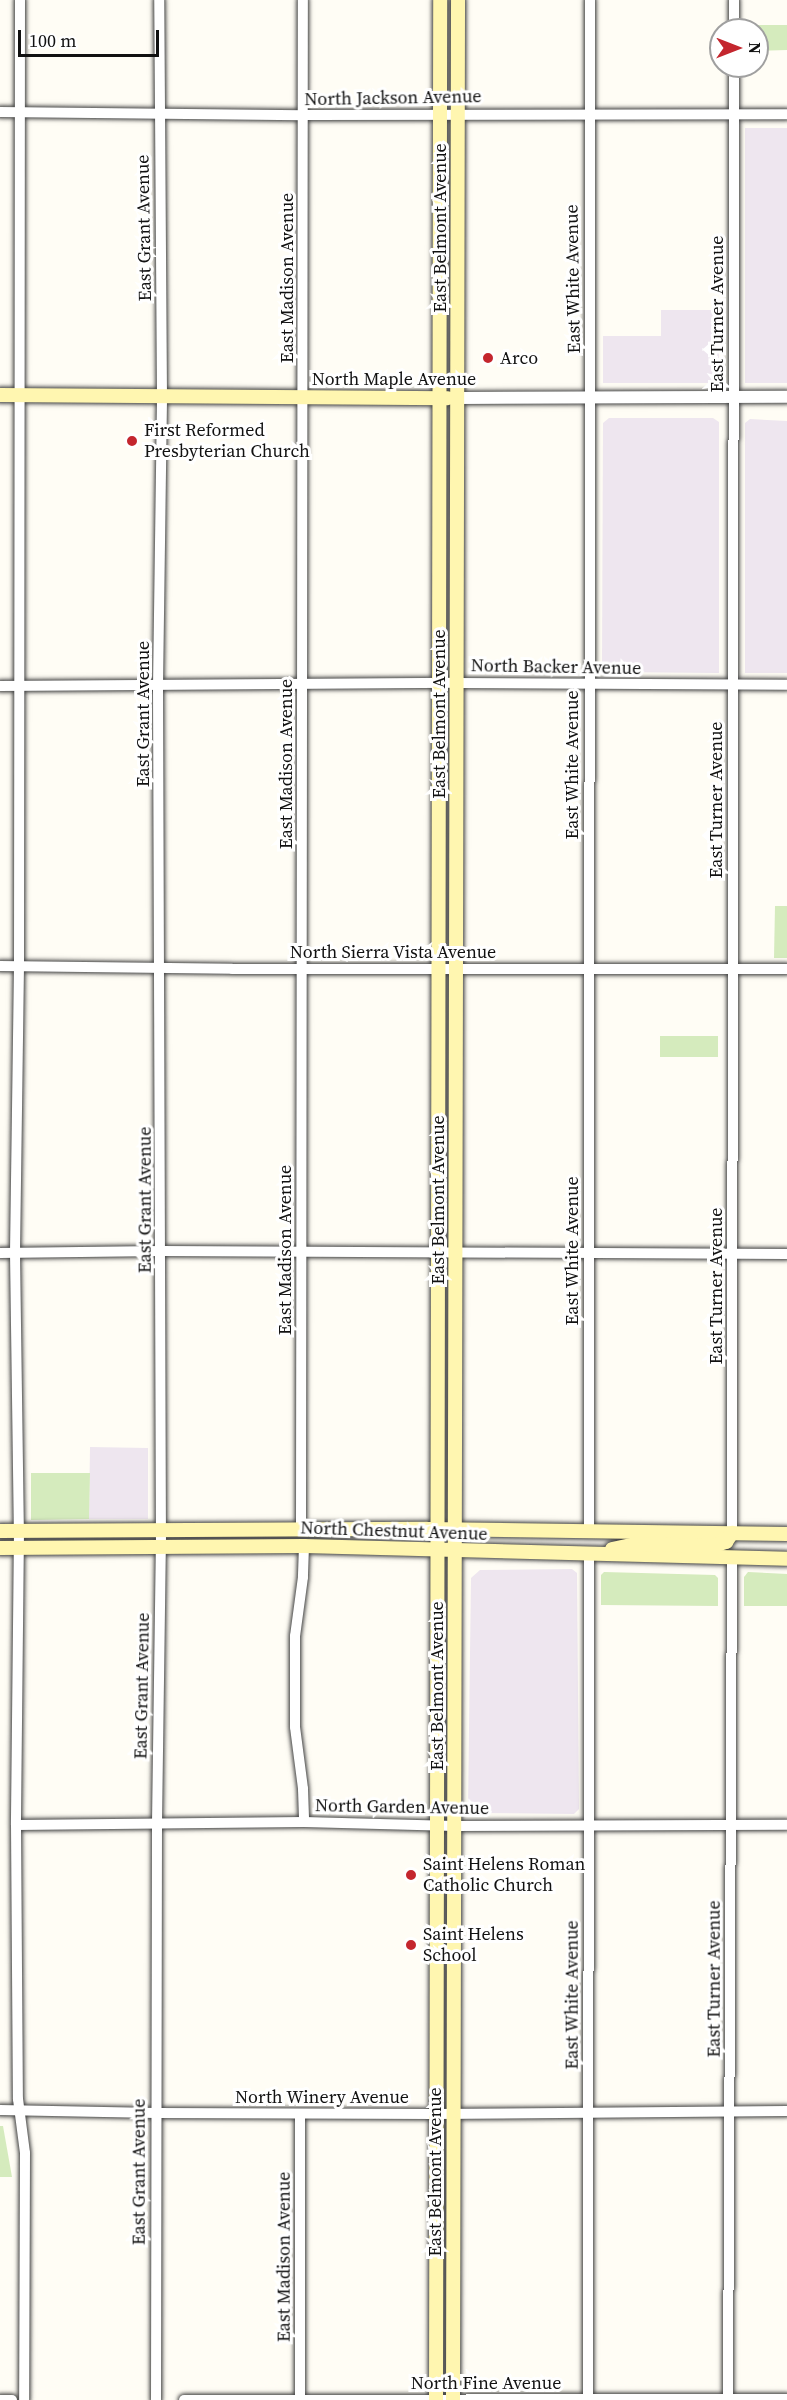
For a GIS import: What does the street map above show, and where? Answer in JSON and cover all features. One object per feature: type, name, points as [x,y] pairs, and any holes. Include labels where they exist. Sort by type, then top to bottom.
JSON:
[{"type":"main road","name":"East Belmont Avenue","points":[[436,2399],[440,0]]},
{"type":"main road","name":"East Belmont Avenue","points":[[453,2399],[458,0]]},
{"type":"main road","name":"North Maple Avenue","points":[[0,395],[458,398]]},
{"type":"main road","name":"North Chestnut Avenue","points":[[0,1531],[455,1529],[787,1534]]},
{"type":"main road","points":[[589,1554],[635,1544],[713,1546],[726,1542],[732,1533]]},
{"type":"main road","name":"North Chestnut Avenue","points":[[0,1548],[304,1546],[787,1559]]},
{"type":"street","points":[[20,0],[18,686],[20,966],[15,1254],[19,1531],[16,1825],[18,2099],[25,2153],[24,2400]]},
{"type":"street","name":"East Grant Avenue","points":[[156,2400],[156,1824],[161,1547],[161,967],[158,686],[162,396],[159,0]]},
{"type":"street","name":"East Madison Avenue","points":[[301,1529],[303,0]]},
{"type":"street","name":"East White Avenue","points":[[589,1530],[588,970],[591,398],[588,114],[590,0]]},
{"type":"street","points":[[734,0],[734,18]]},
{"type":"street","name":"East Turner Avenue","points":[[732,1533],[734,78]]},
{"type":"street","name":"North Jackson Avenue","points":[[0,112],[303,115],[787,114]]},
{"type":"street","name":"North Maple Avenue","points":[[458,398],[787,397]]},
{"type":"street","name":"North Backer Avenue","points":[[0,686],[457,683],[787,685]]},
{"type":"street","name":"North Sierra Vista Avenue","points":[[0,966],[302,969],[456,967],[588,970],[787,969]]},
{"type":"street","points":[[0,1253],[161,1251],[302,1254],[787,1254]]},
{"type":"street","points":[[304,1546],[303,1577],[295,1636],[295,1727],[303,1789],[304,1822]]},
{"type":"street","name":"East White Avenue","points":[[588,2400],[589,1554]]},
{"type":"street","name":"East Turner Avenue","points":[[728,2400],[732,1558]]},
{"type":"street","name":"North Garden Avenue","points":[[16,1825],[304,1822],[436,1826],[787,1825]]},
{"type":"street","name":"North Winery Avenue","points":[[0,2110],[300,2114],[787,2111]]},
{"type":"street","name":"East Madison Avenue","points":[[300,2114],[300,2399]]},
{"type":"street","name":"North Fine Avenue","points":[[184,2400],[787,2399]]},
{"type":"street","points":[[0,2400],[12,2400]]},
{"type":"shaded area","points":[[745,128],[787,128],[787,383],[745,383]]},
{"type":"shaded area","points":[[661,310],[719,310],[719,383],[603,383],[603,336],[661,336]]},
{"type":"shaded area","points":[[609,418],[713,418],[719,422],[719,673],[602,672],[603,423]]},
{"type":"shaded area","points":[[750,419],[787,421],[787,673],[745,673],[745,423]]},
{"type":"shaded area","points":[[90,1447],[148,1448],[148,1519],[89,1519]]},
{"type":"shaded area","points":[[572,1569],[577,1573],[579,1809],[574,1814],[473,1813],[468,1807],[471,1578],[480,1570]]},
{"type":"green space","points":[[769,25],[787,25],[787,50],[769,51]]},
{"type":"green space","points":[[775,906],[787,906],[787,958],[774,958]]},
{"type":"green space","points":[[660,1036],[718,1036],[718,1057],[660,1057]]},
{"type":"green space","points":[[31,1473],[90,1473],[89,1519],[31,1520]]},
{"type":"green space","points":[[604,1572],[715,1575],[718,1578],[718,1606],[601,1605],[601,1575]]},
{"type":"green space","points":[[748,1572],[787,1574],[787,1606],[744,1606],[744,1577]]},
{"type":"green space","points":[[0,2126],[3,2126],[12,2177],[0,2177]]},
{"type":"place","name":"Arco","points":[[488,358]]},
{"type":"place","name":"First Reformed Presbyterian Church","points":[[132,441]]},
{"type":"place","name":"Saint Helens Roman Catholic Church","points":[[411,1875]]},
{"type":"place","name":"Saint Helens School","points":[[411,1945]]}]
